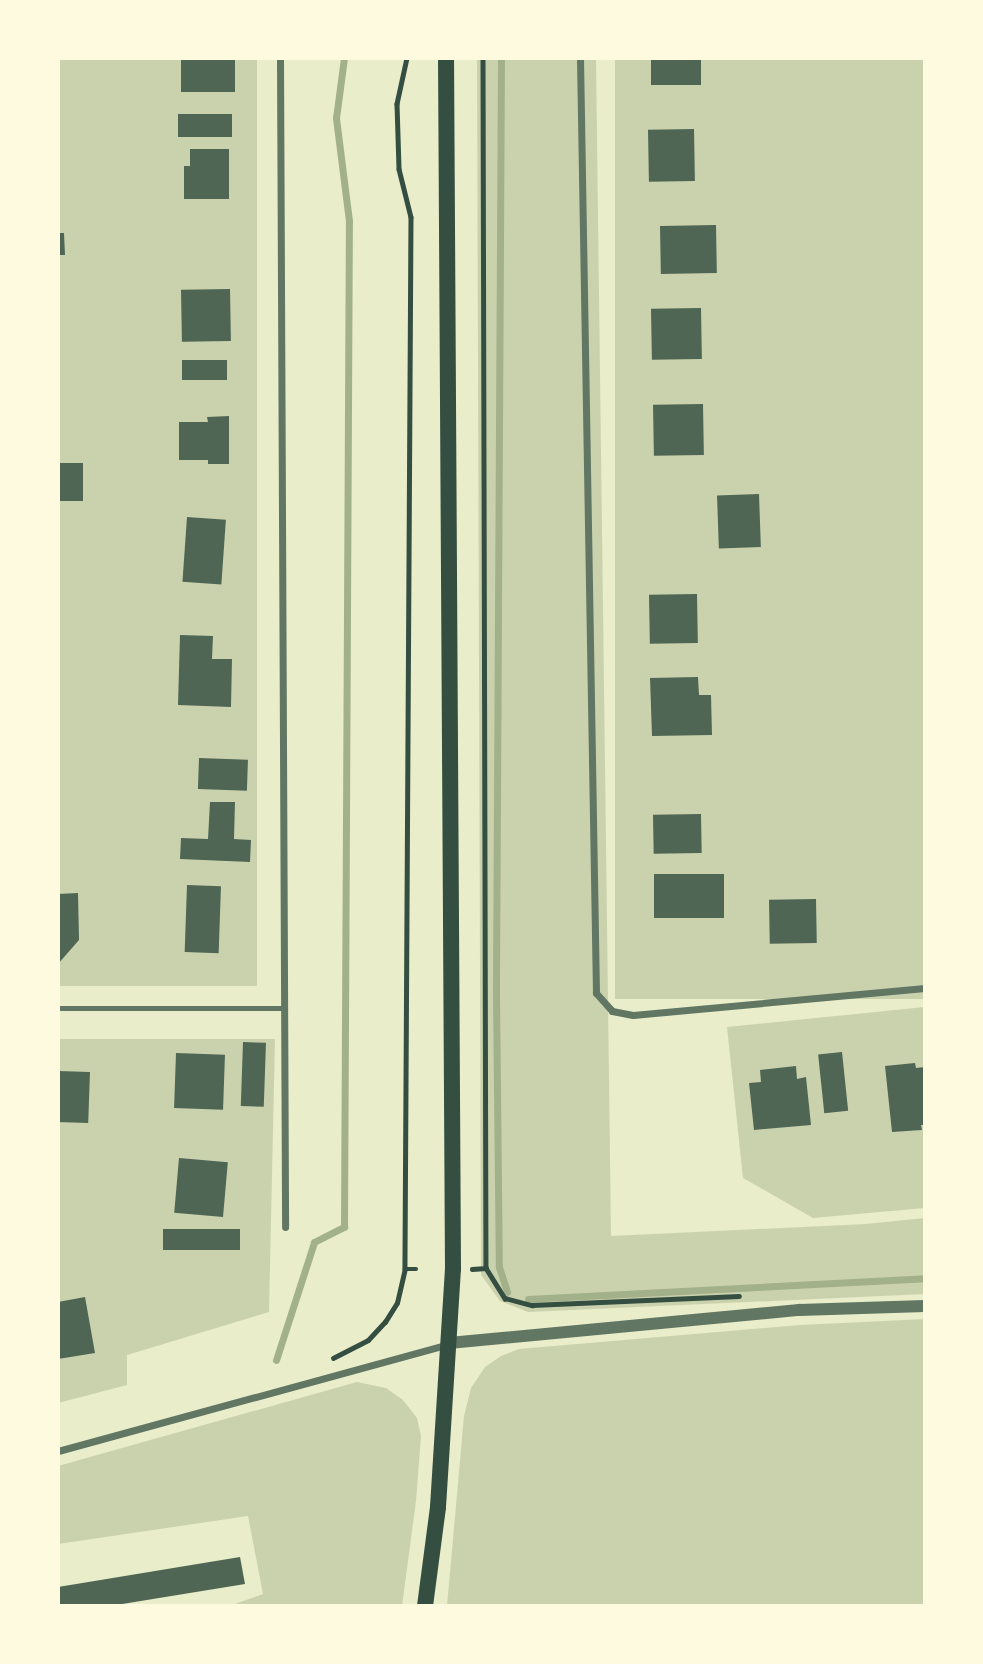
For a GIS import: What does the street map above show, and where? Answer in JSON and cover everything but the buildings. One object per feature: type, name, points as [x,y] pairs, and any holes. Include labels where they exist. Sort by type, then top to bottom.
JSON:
[{"type":"main road","points":[[425,1606],[438,1507],[453,1269],[446,58]]},
{"type":"street","points":[[280,58],[285,1227]]},
{"type":"street","points":[[580,58],[596,993],[612,1011],[633,1015],[925,988]]},
{"type":"street","points":[[58,1451],[449,1343],[799,1310],[925,1306]]},
{"type":"lane","points":[[58,1007],[284,1008]]},
{"type":"path","points":[[322,1362],[345,1353],[368,1339],[385,1322],[397,1303],[405,1269],[411,217],[399,169],[397,104],[407,58]]},
{"type":"path","points":[[483,58],[486,1268],[505,1298],[532,1306],[749,1295]]},
{"type":"path","points":[[472,1269],[486,1268]]},
{"type":"path","points":[[405,1269],[416,1269]]},
{"type":"green space","points":[[58,58],[257,58],[257,986],[58,986]]},
{"type":"green space","points":[[477,58],[596,58],[611,1236],[866,1224],[925,1218],[925,1294],[528,1312],[500,1301],[481,1275]]},
{"type":"green space","points":[[615,58],[925,58],[925,999],[615,999]]},
{"type":"green space","points":[[925,1007],[925,1208],[813,1218],[743,1178],[727,1027]]},
{"type":"green space","points":[[58,1039],[275,1039],[269,1312],[127,1355],[127,1385],[58,1403]]},
{"type":"green space","points":[[925,1319],[925,1606],[447,1606],[464,1416],[471,1388],[485,1367],[501,1356],[519,1349],[800,1325]]},
{"type":"green space","points":[[357,1382],[386,1388],[403,1400],[417,1418],[421,1436],[416,1501],[402,1606],[229,1606],[263,1594],[248,1516],[58,1544],[58,1466]]},
{"type":"waterway","points":[[276,1360],[314,1242],[344,1227],[349,221],[336,118],[344,58]]},
{"type":"waterway","points":[[501,58],[496,994],[499,1267],[507,1292]]},
{"type":"waterway","points":[[528,1299],[925,1278]]}]
